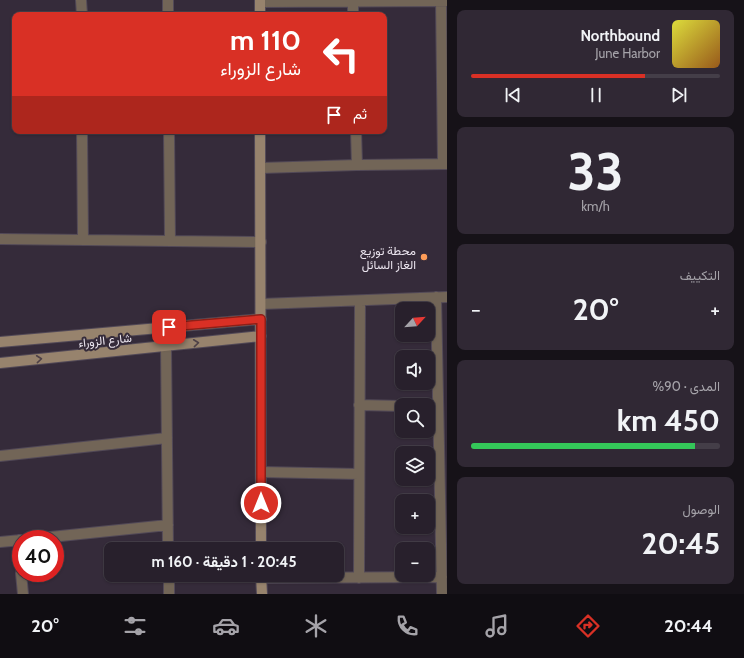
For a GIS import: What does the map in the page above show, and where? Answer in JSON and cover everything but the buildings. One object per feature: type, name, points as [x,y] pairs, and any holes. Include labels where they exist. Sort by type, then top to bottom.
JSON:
[{"type":"street","points":[[82,0],[82,12]]},
{"type":"street","points":[[168,0],[168,12]]},
{"type":"street","points":[[260,12],[260,1],[443,1],[445,164],[260,168]]},
{"type":"street","points":[[353,2],[353,12]]},
{"type":"street","points":[[82,134],[83,240]]},
{"type":"street","points":[[169,134],[170,241]]},
{"type":"street","points":[[260,134],[261,542]]},
{"type":"street","points":[[356,134],[357,165]]},
{"type":"street","points":[[0,239],[261,242]]},
{"type":"street","points":[[433,398],[436,297]]},
{"type":"street","points":[[261,304],[447,297]]},
{"type":"street","points":[[359,578],[360,300]]},
{"type":"street","name":"شارع الزوراء","points":[[0,342],[261,319]]},
{"type":"street","name":"شارع الزوراء","points":[[0,363],[261,336]]},
{"type":"street","points":[[166,346],[168,542]]},
{"type":"street","points":[[359,405],[395,406]]},
{"type":"street","points":[[0,456],[168,438]]},
{"type":"street","points":[[435,438],[442,594]]},
{"type":"street","points":[[261,472],[359,474]]},
{"type":"street","points":[[64,536],[168,525]]},
{"type":"street","points":[[0,542],[12,541]]},
{"type":"street","points":[[344,578],[442,577]]},
{"type":"street","points":[[22,582],[23,594]]},
{"type":"street","points":[[169,582],[169,594]]},
{"type":"street","points":[[262,582],[262,594]]},
{"type":"place","name":"محطة توزيع الغاز السائل","points":[[424,257]]},
{"type":"route","points":[[169,327],[261,319],[261,503]]}]
